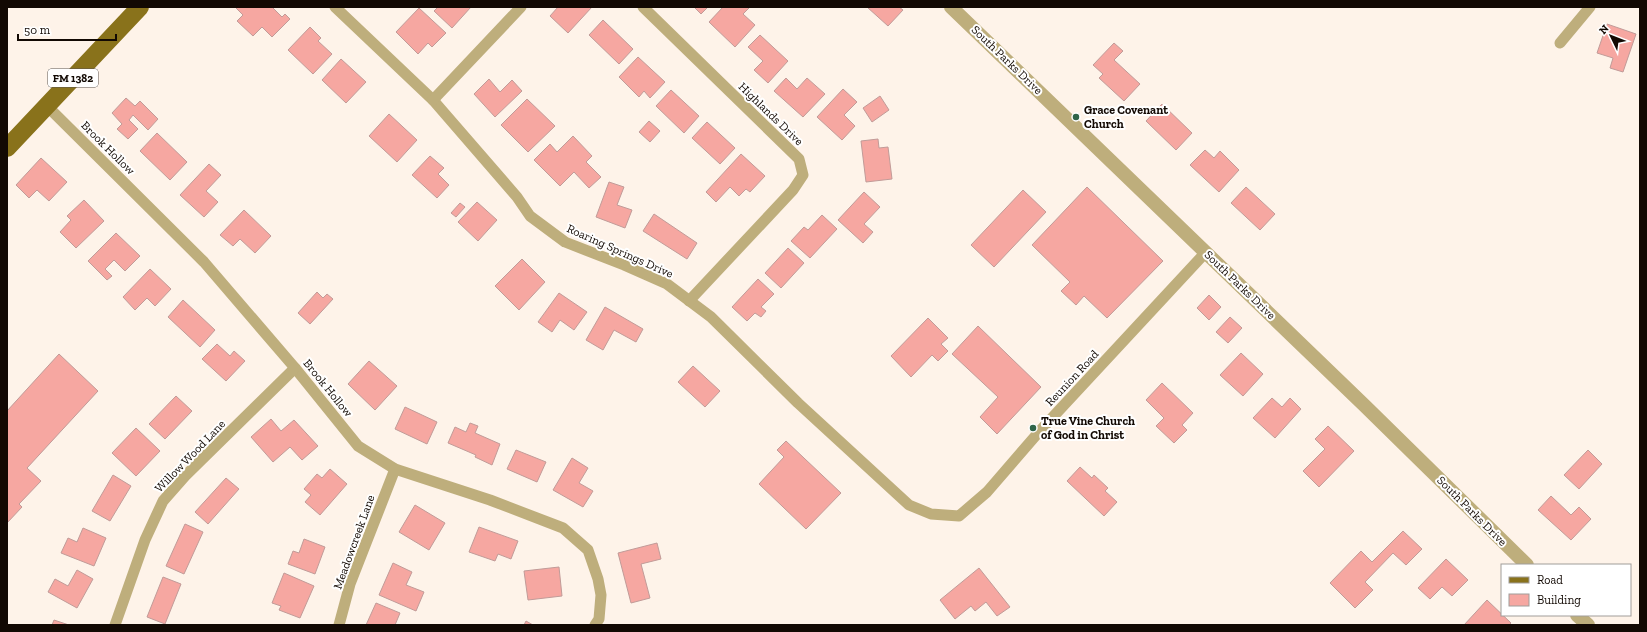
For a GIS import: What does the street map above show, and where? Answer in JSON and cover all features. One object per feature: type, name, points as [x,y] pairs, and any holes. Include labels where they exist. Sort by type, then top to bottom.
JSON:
[{"type":"main road","name":"FM 1382","points":[[8,147],[140,7]]},
{"type":"street","name":"Roaring Springs Drive","points":[[335,7],[433,100],[518,197],[530,216],[565,242],[667,284],[689,300],[711,317],[798,402],[909,505]]},
{"type":"street","points":[[433,100],[520,7]]},
{"type":"street","name":"Highlands Drive","points":[[643,7],[799,159],[803,175],[793,190],[689,300]]},
{"type":"street","name":"South Parks Drive","points":[[951,7],[1364,405],[1526,564]]},
{"type":"street","points":[[1560,43],[1590,7]]},
{"type":"street","name":"Brook Hollow","points":[[47,106],[204,262],[295,368],[358,446],[395,469],[490,500],[563,528],[588,550],[598,579],[601,594],[598,619],[595,625]]},
{"type":"street","name":"Reunion Road","points":[[909,505],[931,514],[959,516],[987,492],[1038,433],[1206,252]]},
{"type":"street","name":"Willow Wood Lane","points":[[115,625],[145,540],[163,502],[185,476],[295,368]]},
{"type":"street","name":"Meadowcreek Lane","points":[[340,625],[350,584],[395,469]]},
{"type":"street","points":[[1578,616],[1588,625]]},
{"type":"building","points":[[272,7],[282,17],[285,14],[290,19],[272,37],[262,27],[253,36],[237,21],[243,15],[236,8]]},
{"type":"building","points":[[438,7],[471,7],[452,28],[434,11]]},
{"type":"building","points":[[558,7],[592,7],[568,33],[550,16]]},
{"type":"building","points":[[694,7],[708,7],[701,14]]},
{"type":"building","points":[[723,7],[750,7],[743,14],[755,25],[735,47],[709,22]]},
{"type":"building","points":[[867,7],[899,7],[903,10],[888,26]]},
{"type":"building","points":[[419,8],[446,33],[432,47],[428,43],[418,54],[396,32]]},
{"type":"building","points":[[603,20],[633,49],[619,64],[589,35]]},
{"type":"building","points":[[1607,24],[1636,34],[1623,72],[1610,68],[1613,58],[1597,53]]},
{"type":"building","points":[[310,27],[321,38],[318,41],[332,54],[313,74],[288,50]]},
{"type":"building","points":[[760,35],[788,61],[768,83],[754,70],[763,61],[748,47]]},
{"type":"building","points":[[1114,43],[1123,51],[1114,60],[1140,84],[1124,101],[1099,78],[1103,74],[1093,65]]},
{"type":"building","points":[[638,57],[665,82],[650,98],[644,91],[639,97],[619,77]]},
{"type":"building","points":[[341,59],[366,82],[346,103],[322,80]]},
{"type":"building","points":[[786,78],[797,89],[807,78],[825,94],[803,117],[774,91]]},
{"type":"building","points":[[489,79],[500,92],[512,80],[522,91],[495,117],[474,94]]},
{"type":"building","points":[[843,89],[857,102],[844,115],[855,126],[842,140],[817,117]]},
{"type":"building","points":[[671,90],[699,116],[684,133],[656,106]]},
{"type":"building","points":[[880,96],[889,110],[872,122],[863,108]]},
{"type":"building","points":[[126,98],[135,106],[140,101],[158,119],[148,130],[133,115],[129,120],[138,129],[128,139],[117,129],[122,124],[112,113]]},
{"type":"building","points":[[527,99],[555,126],[528,152],[501,125]]},
{"type":"building","points":[[1162,104],[1192,133],[1176,150],[1146,121]]},
{"type":"building","points":[[389,114],[417,140],[397,162],[369,136]]},
{"type":"building","points":[[649,121],[660,131],[650,142],[639,132]]},
{"type":"building","points":[[707,122],[735,148],[720,164],[692,138]]},
{"type":"building","points":[[157,133],[187,162],[170,180],[140,151]]},
{"type":"building","points":[[573,136],[592,156],[586,162],[601,177],[589,188],[574,172],[560,186],[534,160],[550,144],[557,152]]},
{"type":"building","points":[[878,139],[879,148],[888,147],[892,179],[866,182],[861,141]]},
{"type":"building","points":[[1205,150],[1214,158],[1220,151],[1239,170],[1219,192],[1190,165]]},
{"type":"building","points":[[741,154],[765,176],[750,192],[746,189],[739,196],[730,187],[716,202],[706,192]]},
{"type":"building","points":[[430,156],[444,168],[438,174],[449,185],[437,198],[412,175]]},
{"type":"building","points":[[41,158],[67,182],[49,201],[37,190],[29,198],[16,185]]},
{"type":"building","points":[[209,164],[221,175],[206,191],[218,202],[204,217],[180,195]]},
{"type":"building","points":[[609,182],[624,187],[617,205],[632,210],[625,228],[596,217]]},
{"type":"building","points":[[1087,187],[1163,261],[1107,318],[1084,296],[1076,305],[1061,291],[1070,282],[1032,245]]},
{"type":"building","points":[[1246,187],[1275,214],[1260,230],[1231,203]]},
{"type":"building","points":[[1023,190],[1046,212],[994,267],[971,245]]},
{"type":"building","points":[[864,192],[880,207],[864,224],[873,232],[863,243],[838,220]]},
{"type":"building","points":[[84,200],[104,221],[76,248],[60,232],[71,220],[67,216]]},
{"type":"building","points":[[477,202],[497,220],[478,241],[458,222]]},
{"type":"building","points":[[460,203],[465,207],[456,217],[451,213]]},
{"type":"building","points":[[244,210],[271,236],[255,253],[240,239],[233,246],[220,235]]},
{"type":"building","points":[[654,214],[697,243],[687,259],[643,231]]},
{"type":"building","points":[[822,215],[837,229],[810,258],[791,241],[804,227],[808,230]]},
{"type":"building","points":[[116,233],[140,256],[125,271],[114,260],[105,269],[112,276],[107,280],[88,261]]},
{"type":"building","points":[[788,248],[804,263],[781,288],[765,273]]},
{"type":"building","points":[[522,259],[545,282],[519,310],[495,286]]},
{"type":"building","points":[[150,269],[171,289],[155,306],[147,298],[135,310],[123,297]]},
{"type":"building","points":[[758,279],[774,294],[761,307],[766,311],[761,317],[755,313],[747,321],[732,307]]},
{"type":"building","points":[[317,292],[323,298],[327,294],[333,299],[310,324],[298,313]]},
{"type":"building","points":[[559,293],[587,312],[574,330],[560,320],[552,332],[538,322]]},
{"type":"building","points":[[1209,295],[1221,307],[1209,320],[1197,308]]},
{"type":"building","points":[[183,300],[215,330],[200,347],[168,317]]},
{"type":"building","points":[[605,307],[643,329],[636,342],[614,330],[603,350],[586,340]]},
{"type":"building","points":[[1230,317],[1242,328],[1228,343],[1216,332]]},
{"type":"building","points":[[928,318],[948,338],[941,344],[948,351],[938,361],[932,355],[911,377],[891,356]]},
{"type":"building","points":[[978,326],[1041,387],[997,434],[980,417],[998,397],[952,354]]},
{"type":"building","points":[[217,344],[230,356],[234,351],[245,361],[226,381],[202,359]]},
{"type":"building","points":[[1241,353],[1263,374],[1243,396],[1220,375]]},
{"type":"building","points":[[59,354],[98,391],[27,468],[41,481],[19,504],[22,507],[7,523],[7,411]]},
{"type":"building","points":[[369,361],[397,386],[375,410],[348,384]]},
{"type":"building","points":[[693,366],[720,391],[705,407],[678,382]]},
{"type":"building","points":[[1162,383],[1193,413],[1182,425],[1187,430],[1174,443],[1156,426],[1164,418],[1146,400]]},
{"type":"building","points":[[176,396],[192,411],[165,439],[149,424]]},
{"type":"building","points":[[1272,398],[1282,407],[1290,398],[1301,409],[1275,438],[1253,418]]},
{"type":"building","points":[[405,407],[437,422],[427,444],[395,429]]},
{"type":"building","points":[[271,419],[281,431],[294,420],[318,446],[302,460],[290,447],[273,462],[251,437]]},
{"type":"building","points":[[470,423],[478,426],[475,433],[500,444],[492,465],[475,457],[476,455],[448,443],[455,427],[466,432]]},
{"type":"building","points":[[1328,426],[1354,451],[1319,487],[1303,471],[1325,449],[1315,439]]},
{"type":"building","points":[[136,428],[160,451],[136,476],[112,453]]},
{"type":"building","points":[[786,441],[841,493],[806,529],[759,484],[784,457],[777,450]]},
{"type":"building","points":[[516,450],[546,462],[537,482],[507,469]]},
{"type":"building","points":[[1588,450],[1602,464],[1579,489],[1564,475]]},
{"type":"building","points":[[572,458],[588,468],[579,483],[593,491],[583,507],[553,490]]},
{"type":"building","points":[[1080,467],[1092,478],[1094,475],[1108,488],[1105,491],[1117,502],[1104,516],[1067,481]]},
{"type":"building","points":[[330,469],[347,484],[320,515],[305,502],[311,495],[304,489],[317,474],[322,478]]},
{"type":"building","points":[[113,475],[131,486],[110,521],[92,511]]},
{"type":"building","points":[[226,478],[239,489],[208,524],[195,512]]},
{"type":"building","points":[[1551,496],[1571,515],[1579,507],[1591,519],[1571,540],[1538,510]]},
{"type":"building","points":[[415,505],[445,523],[429,550],[399,532]]},
{"type":"building","points":[[185,524],[203,532],[184,574],[166,566]]},
{"type":"building","points":[[479,527],[518,541],[511,559],[498,554],[495,561],[469,552]]},
{"type":"building","points":[[83,528],[106,538],[94,566],[61,553],[68,538],[77,542]]},
{"type":"building","points":[[1403,531],[1422,549],[1406,565],[1393,553],[1365,582],[1373,590],[1355,608],[1330,583],[1361,551],[1372,562]]},
{"type":"building","points":[[304,539],[325,547],[315,574],[288,564],[293,551],[299,553]]},
{"type":"building","points":[[657,543],[661,559],[641,564],[650,598],[631,603],[618,553]]},
{"type":"building","points":[[1446,559],[1468,580],[1452,596],[1442,587],[1430,599],[1418,588]]},
{"type":"building","points":[[393,563],[412,572],[406,585],[424,592],[416,611],[379,595]]},
{"type":"building","points":[[559,567],[562,596],[528,600],[524,571]]},
{"type":"building","points":[[979,568],[1010,607],[997,616],[986,602],[975,611],[971,606],[955,619],[940,600]]},
{"type":"building","points":[[77,570],[93,579],[77,608],[48,592],[55,579],[68,586]]},
{"type":"building","points":[[284,573],[314,586],[300,618],[279,610],[281,606],[272,603]]},
{"type":"building","points":[[163,577],[181,584],[165,624],[147,617]]},
{"type":"building","points":[[1487,600],[1501,613],[1501,616],[1504,616],[1511,623],[1509,625],[1464,625]]},
{"type":"building","points":[[376,603],[400,613],[395,625],[366,625]]},
{"type":"building","points":[[54,620],[69,625],[52,625]]},
{"type":"building","points":[[526,621],[533,625],[524,625]]},
{"type":"place","name":"Grace Covenant Church","points":[[1076,117]]},
{"type":"place","name":"True Vine Church of God in Christ","points":[[1033,428]]}]
